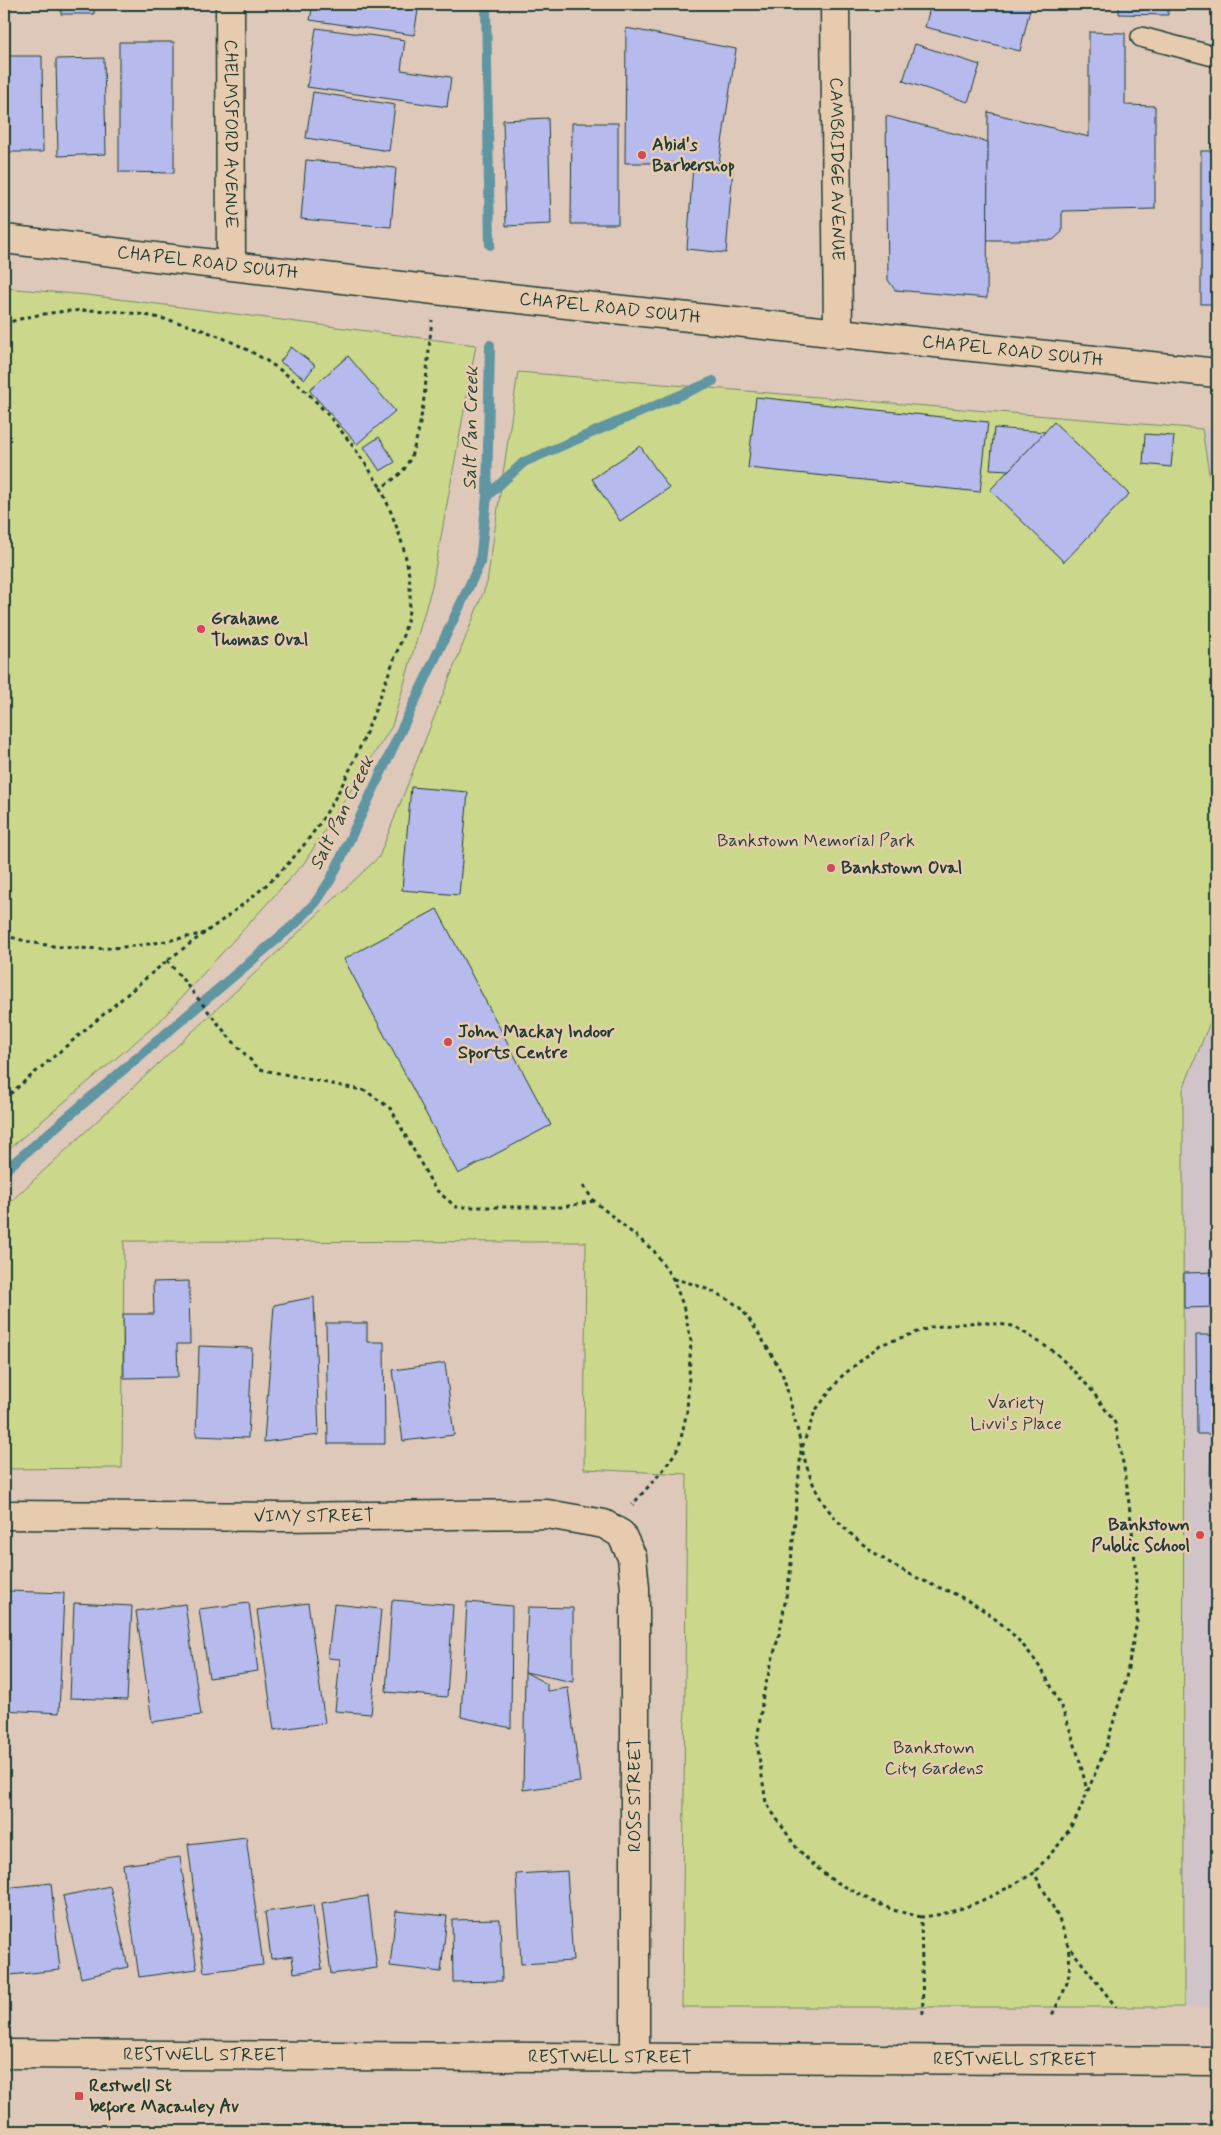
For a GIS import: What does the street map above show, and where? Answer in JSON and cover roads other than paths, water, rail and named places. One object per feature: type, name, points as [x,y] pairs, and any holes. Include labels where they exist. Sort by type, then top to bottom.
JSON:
[{"type":"street","name":"CHELMSFORD AVENUE","points":[[230,4],[231,265]]},
{"type":"street","name":"CAMBRIDGE AVENUE","points":[[835,4],[838,334]]},
{"type":"street","name":"CHAPEL ROAD SOUTH","points":[[4,239],[435,290],[1217,373]]},
{"type":"street","name":"VIMY STREET","points":[[4,1515],[282,1517],[547,1514],[604,1524],[622,1534]]},
{"type":"street","name":"ROSS STREET","points":[[622,1534],[632,1557],[635,1588],[635,2058]]},
{"type":"street","name":"RESTWELL STREET","points":[[4,2054],[1217,2061]]},
{"type":"lane","points":[[1141,37],[1217,57]]},
{"type":"waterway","points":[[486,4],[490,245]]},
{"type":"waterway","name":"Salt Pan Creek","points":[[4,1171],[296,923],[316,902],[331,879],[480,563],[487,496],[490,345]]},
{"type":"waterway","points":[[487,496],[524,462],[713,381]]},
{"type":"place","name":"Abid's Barbershop","points":[[642,155]]},
{"type":"place","name":"Grahame Thomas Oval","points":[[201,629]]},
{"type":"place","name":"Bankstown Oval","points":[[831,868]]},
{"type":"place","name":"John Mackay Indoor Sports Centre","points":[[448,1042]]},
{"type":"place","name":"Bankstown Public School","points":[[1200,1535]]},
{"type":"place","name":"Restwell St before Macauley Av","points":[[79,2096]]},
{"type":"park label","name":"Bankstown Memorial Park","points":[[816,841]]},
{"type":"park label","name":"Variety Livvi's Place","points":[[1016,1414]]},
{"type":"park label","name":"Bankstown City Gardens","points":[[934,1758]]}]
